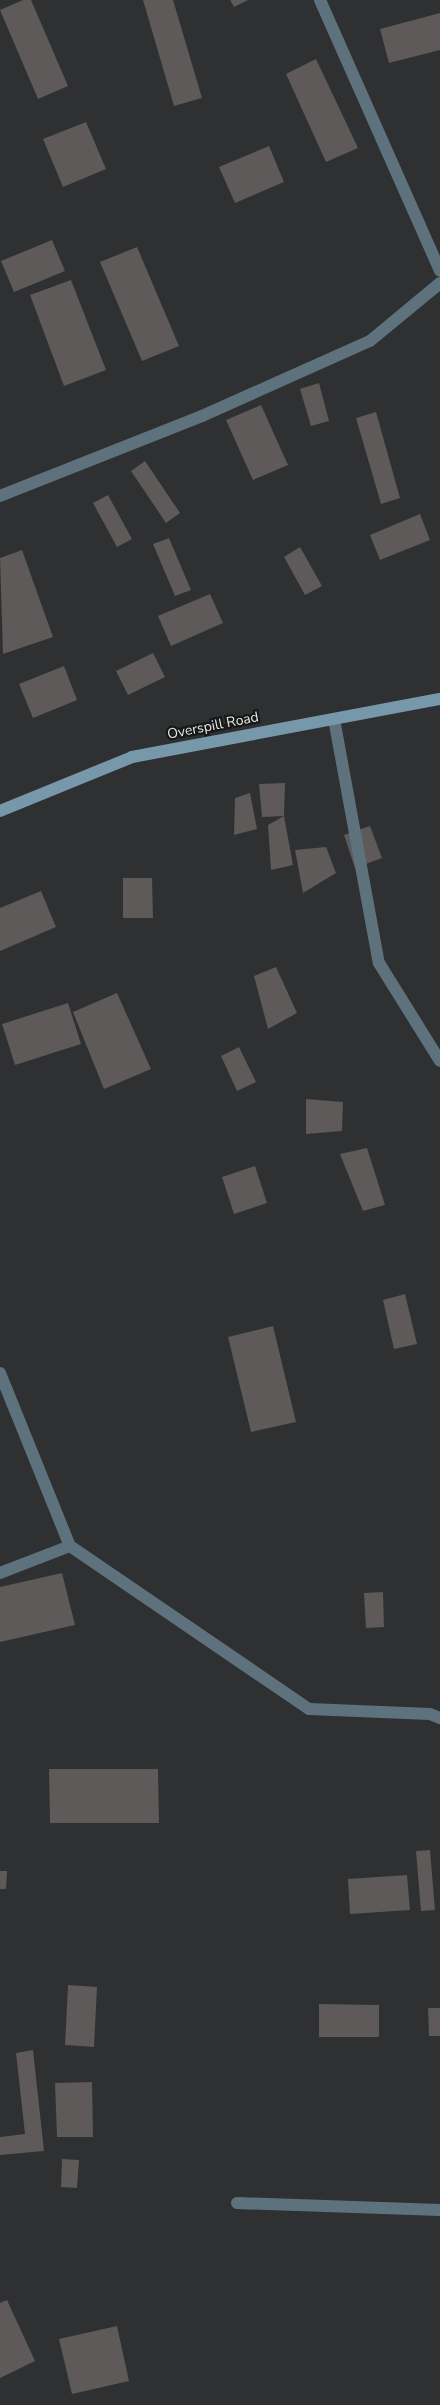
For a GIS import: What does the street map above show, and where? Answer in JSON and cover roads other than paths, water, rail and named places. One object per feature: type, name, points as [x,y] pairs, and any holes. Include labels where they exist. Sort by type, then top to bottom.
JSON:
[{"type":"street","points":[[320,0],[440,271]]},
{"type":"street","points":[[0,496],[202,416],[370,341],[440,283]]},
{"type":"street","name":"Overspill Road","points":[[0,811],[132,757],[440,699]]},
{"type":"street","points":[[334,719],[379,962],[440,1061]]},
{"type":"street","points":[[0,1373],[70,1546],[310,1709],[430,1714],[440,1718]]},
{"type":"street","points":[[0,1573],[70,1546]]},
{"type":"street","points":[[237,2202],[440,2210]]}]
